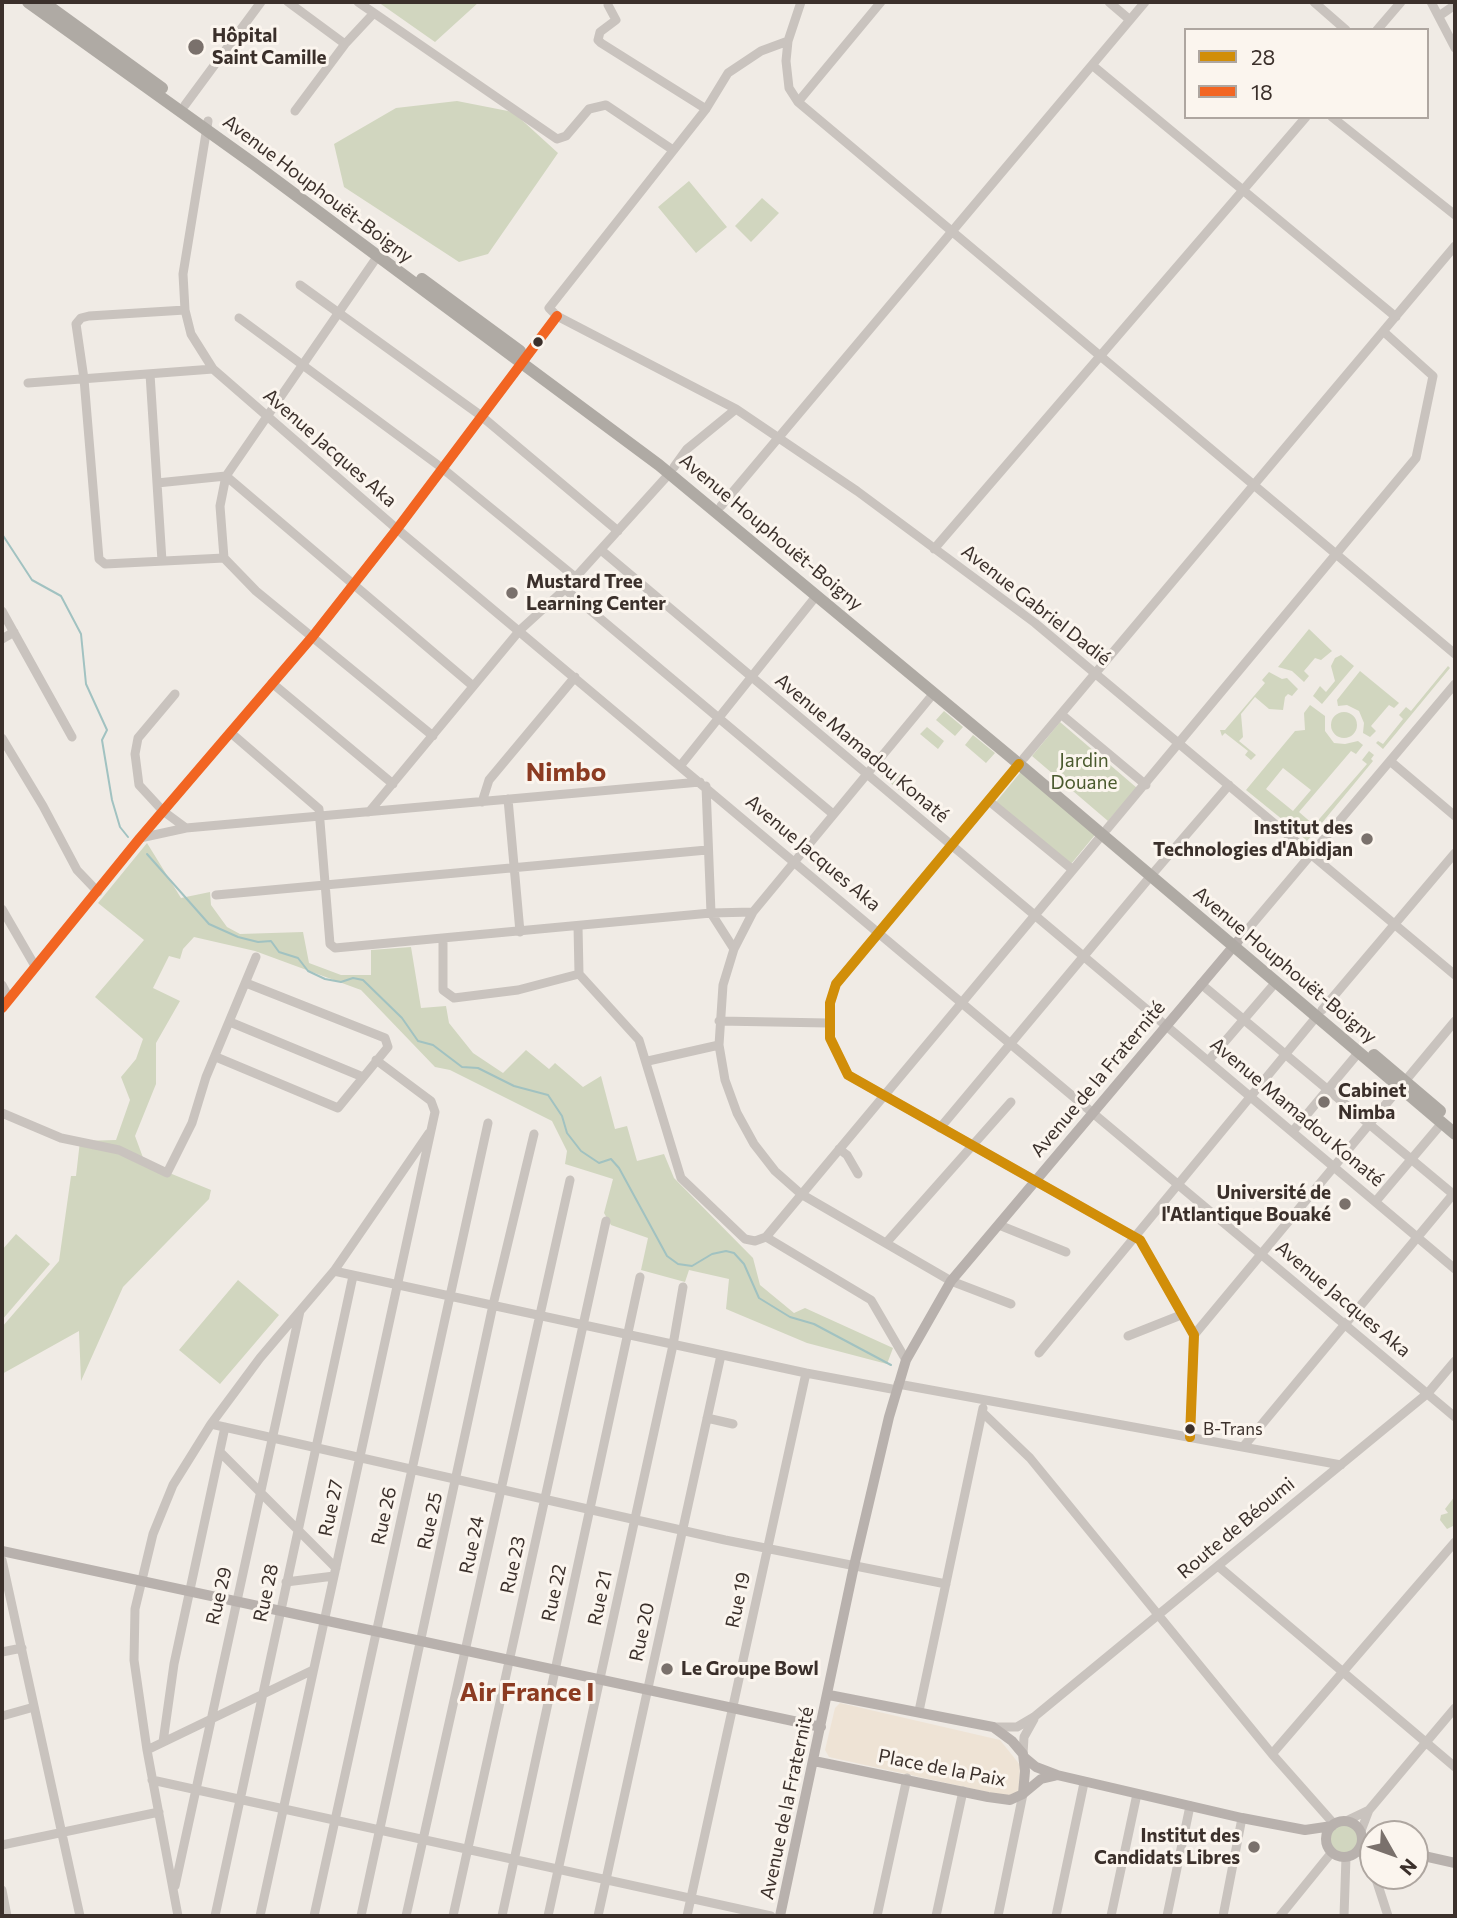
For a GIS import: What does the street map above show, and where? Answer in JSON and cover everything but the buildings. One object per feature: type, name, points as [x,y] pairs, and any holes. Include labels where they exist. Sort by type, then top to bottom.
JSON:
[{"type":"highway","name":"Avenue Houphouët-Boigny","points":[[28,2],[206,125],[721,506],[1401,1084]]},
{"type":"highway","name":"Avenue Houphouët-Boigny","points":[[43,2],[185,105],[206,125],[377,257],[523,359]]},
{"type":"highway","name":"Avenue Houphouët-Boigny","points":[[671,470],[934,693],[1021,761]]},
{"type":"highway","name":"Avenue Houphouët-Boigny","points":[[1236,943],[1276,982],[1319,1013],[1359,1052],[1449,1123],[1455,1134]]},
{"type":"main road","name":"Avenue de la Fraternité","points":[[780,1916],[855,1566],[897,1387],[906,1360],[951,1281],[1236,943]]},
{"type":"main road","points":[[2,1551],[821,1727]]},
{"type":"main road","name":"Place de la Paix","points":[[814,1761],[1010,1800],[1023,1794],[1024,1756],[993,1727],[829,1695]]},
{"type":"main road","points":[[1024,1756],[1036,1767],[1084,1783],[1305,1830],[1346,1821],[1359,1831]]},
{"type":"main road","points":[[1023,1794],[1041,1779],[1057,1776]]},
{"type":"main road","points":[[1330,1849],[1326,1836],[1333,1825]]},
{"type":"main road","points":[[1305,1830],[1330,1849],[1346,1857],[1359,1853]]},
{"type":"main road","points":[[1429,1857],[1455,1863]]},
{"type":"street","points":[[185,105],[261,2]]},
{"type":"street","points":[[288,2],[345,44]]},
{"type":"street","points":[[358,2],[557,139],[566,136],[589,109],[606,105],[673,150]]},
{"type":"street","points":[[801,2],[788,41],[789,88],[798,103],[1455,654]]},
{"type":"street","points":[[798,103],[881,2]]},
{"type":"street","points":[[1109,2],[1129,20]]},
{"type":"street","points":[[721,506],[1145,2]]},
{"type":"street","points":[[1315,2],[1344,28]]},
{"type":"street","points":[[1379,28],[1401,2]]},
{"type":"street","points":[[1431,2],[1455,48]]},
{"type":"street","points":[[608,5],[616,20],[600,32],[598,40],[706,109]]},
{"type":"street","points":[[1439,16],[1455,5]]},
{"type":"street","points":[[295,111],[345,44],[373,14]]},
{"type":"street","points":[[2,1009],[140,838],[313,636],[397,529],[480,415],[557,316],[550,308],[556,296],[706,109],[728,73],[761,51],[788,41]]},
{"type":"street","points":[[1092,65],[1396,317]]},
{"type":"street","points":[[934,549],[1242,188],[1304,119]]},
{"type":"street","points":[[1335,119],[1455,215]]},
{"type":"street","name":"Avenue Jacques Aka","points":[[206,125],[183,274],[185,310],[191,334],[212,369],[397,529],[1455,1417]]},
{"type":"street","points":[[1190,1437],[1194,1335],[1136,1236],[1035,1182],[848,1075],[834,1051],[828,1023],[836,984],[1455,246]]},
{"type":"street","points":[[377,257],[342,313],[266,415],[226,476],[220,506],[224,558],[256,591],[433,736]]},
{"type":"street","points":[[300,285],[480,415],[618,531]]},
{"type":"street","points":[[185,310],[81,318],[76,324],[84,379],[99,559],[105,564],[224,558]]},
{"type":"street","name":"Avenue Gabriel Dadié","points":[[557,316],[736,409],[857,491],[1035,623],[1455,975]]},
{"type":"street","points":[[239,318],[442,468],[575,577]]},
{"type":"street","points":[[578,926],[579,974],[639,1040],[648,1061],[681,1178],[745,1239],[755,1241],[766,1237],[1338,555],[1417,454],[1433,376],[1384,332]]},
{"type":"street","points":[[29,383],[212,369]]},
{"type":"street","points":[[150,374],[162,561]]},
{"type":"street","points":[[369,812],[520,630],[565,589],[601,550],[687,449],[736,409]]},
{"type":"street","points":[[157,483],[226,476],[474,687]]},
{"type":"street","name":"Avenue Mamadou Konaté","points":[[601,550],[1455,1269]]},
{"type":"street","points":[[565,589],[833,814]]},
{"type":"street","points":[[681,765],[817,595]]},
{"type":"street","points":[[2,611],[72,737]]},
{"type":"street","points":[[2,639],[14,632]]},
{"type":"street","points":[[482,802],[489,780],[575,677]]},
{"type":"street","points":[[272,683],[393,784]]},
{"type":"street","name":"Avenue de la Fraternité","points":[[1236,943],[1455,684]]},
{"type":"street","points":[[934,693],[753,912],[734,949],[723,985],[719,1045],[725,1080],[737,1113],[754,1144],[775,1171],[801,1194],[951,1281],[1011,1304]]},
{"type":"street","points":[[175,694],[138,737],[135,745],[139,785],[163,811],[186,828]]},
{"type":"street","points":[[1062,715],[1146,785]]},
{"type":"street","points":[[231,733],[316,805],[330,944],[335,948],[753,912]]},
{"type":"street","points":[[2,738],[77,870],[98,892]]},
{"type":"street","points":[[1390,761],[1455,816]]},
{"type":"street","points":[[140,838],[186,828],[703,784],[711,914],[734,949]]},
{"type":"street","points":[[940,1128],[1152,874],[1230,785]]},
{"type":"street","points":[[508,799],[520,932]]},
{"type":"street","points":[[989,801],[1073,870]]},
{"type":"street","points":[[216,895],[706,850]]},
{"type":"street","points":[[1039,1353],[1250,1095],[1455,853]]},
{"type":"street","points":[[2,909],[35,966]]},
{"type":"street","points":[[443,939],[443,990],[454,998],[518,990],[579,974]]},
{"type":"street","points":[[2,1113],[61,1138],[119,1150],[167,1173],[192,1123],[256,957]]},
{"type":"street","points":[[1209,1060],[1276,982]]},
{"type":"street","points":[[216,1057],[338,1108],[388,1047],[385,1038],[246,983]]},
{"type":"street","points":[[1201,984],[1454,1193],[1243,1447]]},
{"type":"street","points":[[2,985],[9,998]]},
{"type":"street","points":[[719,1021],[828,1023]]},
{"type":"street","points":[[1194,1335],[1455,1021]]},
{"type":"street","points":[[230,1022],[363,1077]]},
{"type":"street","points":[[648,1061],[719,1045]]},
{"type":"street","points":[[1293,1131],[1359,1052]]},
{"type":"street","name":"Rue 27","points":[[260,1916],[435,1106],[376,1060]]},
{"type":"street","points":[[886,1243],[1010,1102]]},
{"type":"street","name":"Rue 26","points":[[314,1916],[488,1123]]},
{"type":"street","points":[[1376,1201],[1449,1123]]},
{"type":"street","points":[[178,1916],[147,1750],[133,1634],[141,1580],[153,1534],[173,1485],[211,1424],[300,1309],[334,1271],[431,1130]]},
{"type":"street","name":"Rue 25","points":[[361,1916],[534,1134]]},
{"type":"street","points":[[839,1150],[847,1155],[858,1174]]},
{"type":"street","name":"Rue 24","points":[[406,1916],[570,1180]]},
{"type":"street","name":"Rue 23","points":[[453,1916],[606,1221]]},
{"type":"street","points":[[999,1226],[1066,1252]]},
{"type":"street","points":[[766,1237],[871,1300],[906,1360]]},
{"type":"street","points":[[334,1271],[806,1373],[985,1400],[1341,1465]]},
{"type":"street","name":"Rue 28","points":[[215,1916],[353,1276]]},
{"type":"street","name":"Rue 22","points":[[502,1916],[640,1277]]},
{"type":"street","name":"Rue 21","points":[[548,1916],[674,1345],[683,1287]]},
{"type":"street","name":"Rue 29","points":[[174,1892],[194,1789],[300,1309]]},
{"type":"street","points":[[1128,1336],[1181,1315]]},
{"type":"street","name":"Rue 20","points":[[598,1916],[721,1355]]},
{"type":"street","name":"Route de Béoumi","points":[[993,1727],[1017,1727],[1034,1717],[1428,1394],[1455,1361]]},
{"type":"street","name":"Rue 19","points":[[687,1916],[806,1373]]},
{"type":"street","points":[[919,1711],[985,1400]]},
{"type":"street","points":[[982,1412],[1030,1458],[1333,1825]]},
{"type":"street","points":[[707,1418],[733,1424]]},
{"type":"street","points":[[211,1424],[768,1549],[946,1584]]},
{"type":"street","points":[[163,1742],[163,1724],[189,1591],[225,1427]]},
{"type":"street","points":[[220,1452],[298,1530],[335,1572],[286,1582]]},
{"type":"street","points":[[1272,1754],[1455,1542]]},
{"type":"street","points":[[2,1560],[4,1583],[22,1648],[80,1916]]},
{"type":"street","points":[[1218,1566],[1455,1767]]},
{"type":"street","points":[[2,1652],[22,1648]]},
{"type":"street","points":[[147,1750],[313,1670]]},
{"type":"street","points":[[2,1716],[34,1707]]},
{"type":"street","points":[[1346,1821],[1369,1810],[1455,1708]]},
{"type":"street","points":[[1024,1756],[1024,1737],[1034,1717]]},
{"type":"street","points":[[877,1916],[906,1778]]},
{"type":"street","points":[[152,1780],[771,1916]]},
{"type":"street","points":[[1056,1916],[1084,1783]]},
{"type":"street","points":[[936,1916],[963,1791]]},
{"type":"street","points":[[998,1916],[1023,1794]]},
{"type":"street","points":[[1111,1916],[1137,1794]]},
{"type":"street","points":[[1167,1916],[1190,1806]]},
{"type":"street","points":[[1368,1820],[1369,1810]]},
{"type":"street","points":[[2,1845],[159,1812]]},
{"type":"street","points":[[1223,1916],[1242,1818]]},
{"type":"street","points":[[1280,1916],[1330,1849]]},
{"type":"street","points":[[1344,1916],[1346,1857]]},
{"type":"street","points":[[2,1890],[7,1916]]},
{"type":"street","points":[[1379,1890],[1388,1916]]},
{"type":"green space","points":[[378,2],[479,2],[435,42]]},
{"type":"green space","points":[[457,101],[513,112],[558,153],[488,254],[459,262],[344,187],[334,144],[396,108]]},
{"type":"green space","points":[[689,181],[727,227],[696,253],[658,207]]},
{"type":"green space","points":[[762,198],[779,213],[751,242],[735,226]]},
{"type":"green space","points":[[1309,629],[1332,651],[1321,660],[1315,658],[1304,671],[1309,676],[1304,682],[1292,671],[1278,667]]},
{"type":"green space","points":[[1341,655],[1354,666],[1322,704],[1313,696],[1320,686],[1326,692],[1335,681],[1331,666],[1335,658]]},
{"type":"green space","points":[[1448,666],[1450,668],[1383,749],[1376,743],[1378,741],[1383,744],[1403,719],[1399,715],[1406,707],[1411,711]]},
{"type":"green space","points":[[1360,671],[1399,703],[1394,708],[1389,705],[1371,726],[1376,731],[1370,737],[1363,733],[1364,723],[1359,711],[1347,705],[1338,706],[1337,700]]},
{"type":"green space","points":[[1269,672],[1282,679],[1287,678],[1298,689],[1292,696],[1288,694],[1285,697],[1283,710],[1269,709],[1255,697],[1241,714],[1243,737],[1239,741],[1256,755],[1251,760],[1245,755],[1248,751],[1225,733],[1222,736],[1220,730],[1225,730],[1265,683],[1262,680]]},
{"type":"green space","points":[[1310,705],[1325,716],[1325,731],[1334,743],[1358,741],[1363,745],[1356,754],[1351,751],[1299,812],[1314,825],[1367,764],[1362,760],[1369,751],[1374,755],[1371,759],[1373,761],[1307,841],[1286,817],[1283,820],[1246,790],[1295,731],[1305,730],[1304,713]],"holes":[[[1283,768],[1311,790],[1293,811],[1266,789]]]},
{"type":"green space","points":[[944,711],[963,727],[955,736],[936,720]]},
{"type":"green space","points":[[1344,712],[1353,716],[1357,725],[1353,734],[1344,738],[1335,734],[1331,725],[1335,716]]},
{"type":"green space","name":"Jardin Douane","points":[[1060,722],[1137,788],[1108,821],[1032,756]]},
{"type":"green space","points":[[927,727],[944,741],[938,749],[920,734]]},
{"type":"green space","points":[[973,735],[995,753],[986,763],[965,745]]},
{"type":"green space","points":[[891,766],[913,785],[905,795],[882,776]]},
{"type":"green space","name":"Jardin Douane","points":[[1024,768],[1099,830],[1071,864],[996,802]]},
{"type":"green space","points":[[147,843],[181,898],[210,892],[211,905],[227,927],[240,934],[303,932],[309,963],[341,975],[371,975],[371,950],[411,947],[421,1008],[446,1006],[449,1023],[473,1053],[503,1073],[526,1050],[549,1069],[555,1063],[583,1087],[601,1076],[615,1129],[627,1126],[637,1161],[664,1154],[674,1178],[753,1258],[760,1285],[794,1313],[805,1308],[893,1348],[887,1364],[807,1343],[726,1309],[729,1279],[689,1270],[685,1282],[641,1270],[648,1238],[611,1225],[604,1213],[613,1179],[565,1164],[567,1151],[552,1121],[450,1070],[435,1067],[361,990],[255,951],[194,937],[183,949],[180,959],[169,956],[153,988],[180,1001],[156,1043],[156,1084],[135,1136],[145,1163],[211,1190],[209,1199],[123,1287],[81,1381],[79,1331],[2,1374],[2,1327],[59,1261],[71,1176],[76,1176],[80,1141],[116,1140],[130,1100],[121,1077],[136,1059],[143,1039],[95,997],[144,940],[98,903]]},
{"type":"green space","points":[[16,1234],[50,1264],[2,1320],[2,1250]]},
{"type":"green space","points":[[238,1280],[279,1315],[220,1384],[179,1350]]},
{"type":"green space","points":[[1455,1496],[1455,1525],[1447,1529],[1440,1520],[1441,1515],[1448,1513],[1445,1509]]},
{"type":"green space","points":[[1339,1826],[1351,1826],[1359,1834],[1359,1846],[1351,1854],[1339,1854],[1331,1846],[1331,1834]]},
{"type":"shaded area","points":[[840,1703],[1000,1740],[1020,1765],[1019,1791],[1010,1797],[829,1757],[825,1750],[835,1708]]},
{"type":"waterway","points":[[2,534],[32,580],[61,596],[81,634],[86,684],[107,730],[102,740],[112,800],[120,827],[128,837]]},
{"type":"waterway","points":[[147,854],[209,924],[238,937],[258,942],[271,941],[279,952],[298,958],[308,971],[325,979],[341,982],[353,978],[363,980],[402,1018],[418,1041],[433,1045],[462,1067],[478,1068],[514,1086],[548,1095],[562,1116],[567,1133],[581,1151],[599,1163],[611,1159],[619,1168],[667,1256],[678,1264],[692,1266],[712,1254],[726,1251],[734,1253],[744,1264],[759,1298],[790,1317],[814,1324],[891,1365]]},
{"type":"transit line","name":"18","points":[[2,1008],[140,838],[313,636],[557,316]]},
{"type":"transit line","name":"28","points":[[1019,764],[836,984],[830,1003],[830,1038],[848,1075],[1140,1240],[1194,1335],[1190,1437]]},
{"type":"place","name":"Hôpital Saint Camille","points":[[196,47]]},
{"type":"place","name":"Mustard Tree Learning Center","points":[[512,593]]},
{"type":"place","name":"Institut des Technologies d'Abidjan","points":[[1367,839]]},
{"type":"place","name":"Cabinet Nimba","points":[[1324,1102]]},
{"type":"place","name":"Université de l'Atlantique Bouaké","points":[[1345,1204]]},
{"type":"place","name":"B-Trans","points":[[1190,1429]]},
{"type":"place","name":"Le Groupe Bowl","points":[[667,1669]]},
{"type":"place","name":"Institut des Candidats Libres","points":[[1254,1847]]},
{"type":"district","name":"Nimbo","points":[[566,772]]},
{"type":"district","name":"Air France I","points":[[527,1692]]}]
